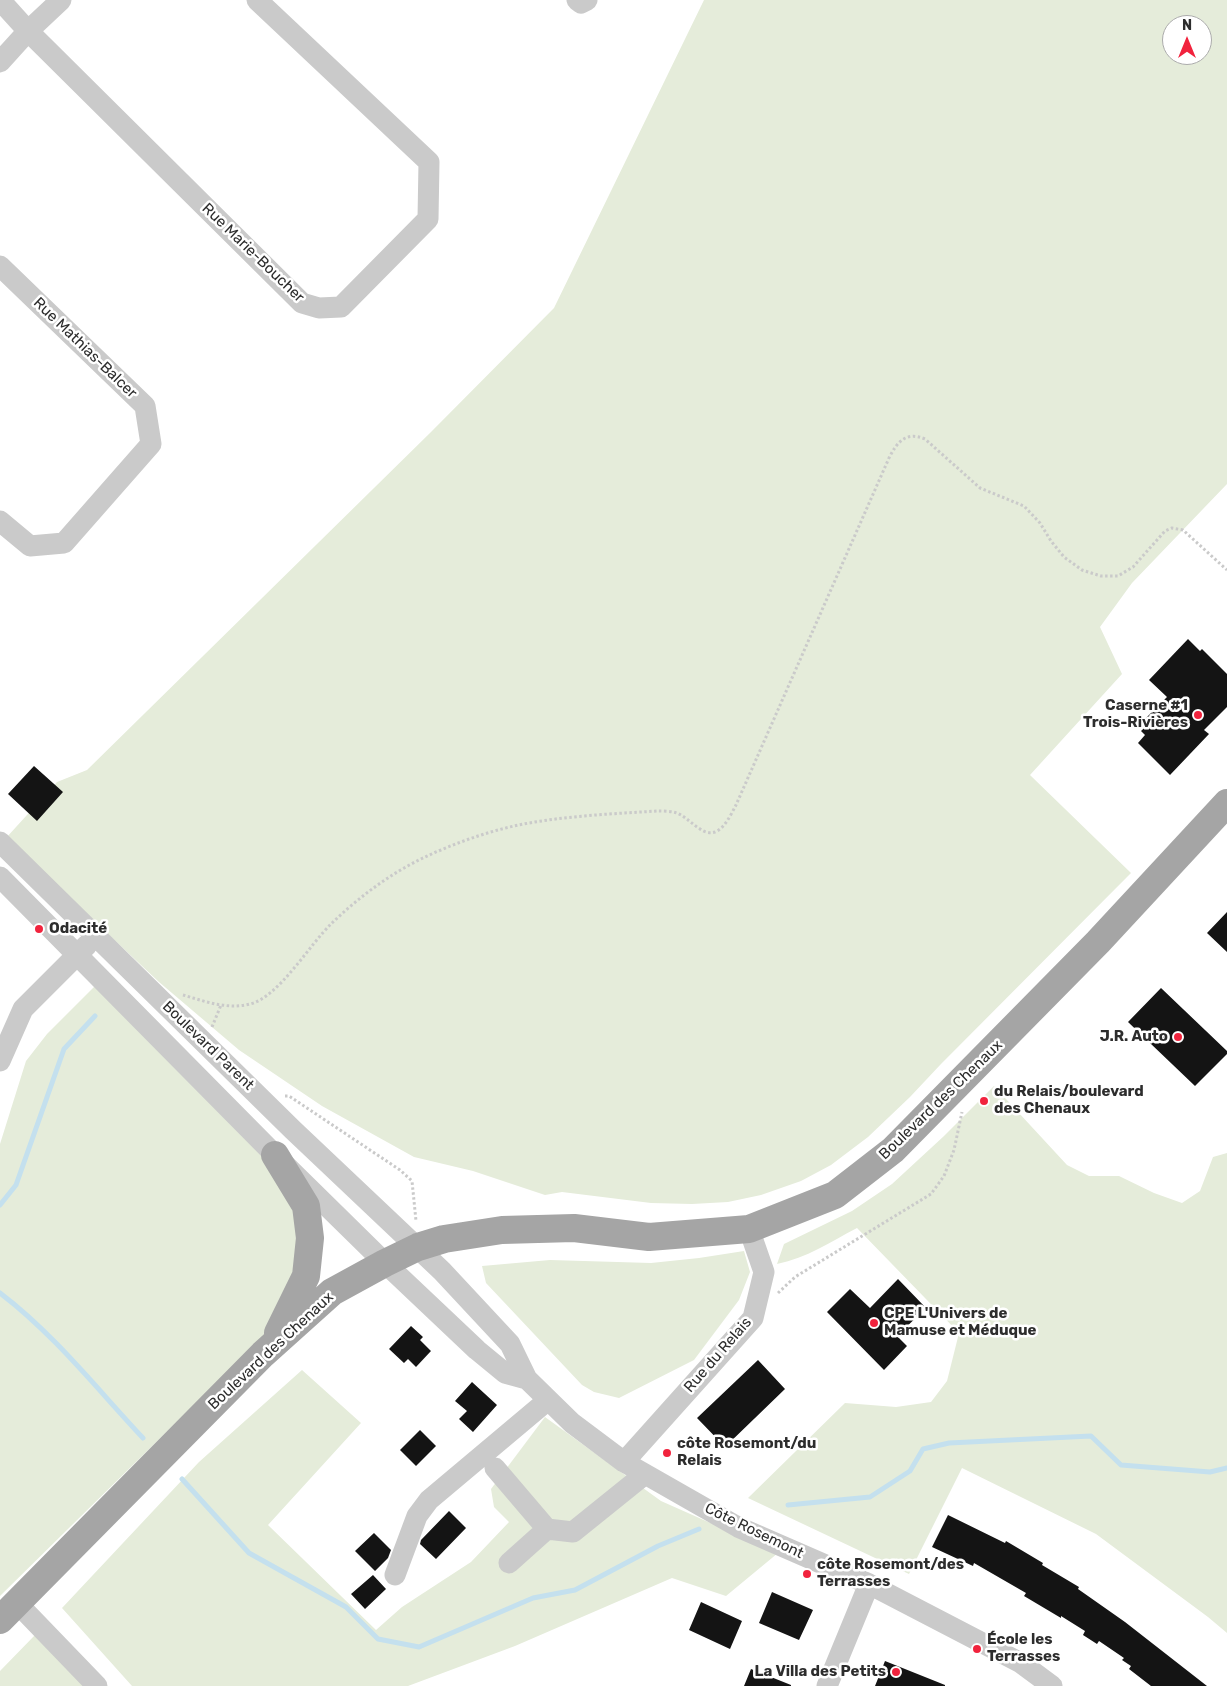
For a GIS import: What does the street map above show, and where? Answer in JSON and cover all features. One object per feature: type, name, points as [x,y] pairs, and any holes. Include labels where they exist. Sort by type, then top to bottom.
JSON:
[{"type":"main road","name":"Boulevard des Chenaux","points":[[9,1612],[263,1354],[332,1292],[385,1263],[418,1247],[444,1239],[502,1230],[574,1228],[649,1237],[749,1229],[835,1195],[894,1150],[1098,942],[1227,803]]},
{"type":"main road","points":[[263,1354],[282,1327],[306,1276],[310,1238],[306,1206],[275,1155]]},
{"type":"street","name":"Rue Marie-Boucher","points":[[0,0],[28,31],[302,303],[319,308],[341,307],[428,219],[429,162],[257,0]]},
{"type":"street","points":[[0,62],[28,31],[61,0]]},
{"type":"street","points":[[577,0],[581,2],[587,0]]},
{"type":"street","name":"Rue Mathias-Balcer","points":[[0,266],[145,406],[151,444],[64,543],[30,546],[0,521]]},
{"type":"street","name":"Boulevard Parent","points":[[0,842],[256,1094],[418,1247]]},
{"type":"street","name":"Boulevard Parent","points":[[0,877],[275,1155],[385,1263]]},
{"type":"street","points":[[0,1061],[23,1009],[96,936]]},
{"type":"street","name":"Rue du Relais","points":[[624,1462],[753,1318],[764,1272],[749,1229]]},
{"type":"street","name":"Côte Rosemont","points":[[418,1247],[510,1344],[527,1379],[572,1423],[624,1462],[738,1527],[869,1584],[1021,1663],[1052,1686]]},
{"type":"street","name":"Côte Rosemont","points":[[385,1263],[484,1356],[505,1373],[527,1379]]},
{"type":"street","points":[[395,1575],[418,1516],[429,1500],[548,1400]]},
{"type":"street","points":[[495,1468],[547,1529],[573,1532],[645,1474]]},
{"type":"street","points":[[509,1563],[547,1529]]},
{"type":"street","points":[[827,1686],[869,1584]]},
{"type":"street","points":[[9,1612],[97,1686]]},
{"type":"path","points":[[179,994],[228,1006],[248,1005],[256,1002],[273,992],[331,924],[368,893],[422,858],[455,843],[489,832],[539,822],[657,810],[675,812],[702,831],[709,833],[719,830],[727,822],[736,804],[889,458],[898,442],[904,438],[914,436],[925,439],[980,488],[1024,506],[1040,523],[1051,542],[1064,557],[1082,570],[1101,576],[1118,576],[1133,567],[1164,531],[1172,528],[1183,530],[1227,570]]},
{"type":"path","points":[[753,1318],[795,1277],[931,1194],[944,1176],[954,1150],[961,1120],[964,1079]]},
{"type":"path","points":[[256,1094],[289,1096],[400,1170],[412,1181],[418,1247]]},
{"type":"green space","points":[[704,0],[1227,0],[1227,484],[1132,583],[1100,627],[1122,674],[1030,775],[1131,873],[910,1097],[868,1137],[831,1165],[801,1181],[761,1195],[728,1202],[692,1204],[651,1203],[562,1192],[545,1195],[473,1171],[414,1157],[322,1106],[239,1050],[159,982],[6,838],[57,782],[87,770],[431,432],[554,308]]},
{"type":"green space","points":[[95,986],[266,1155],[293,1209],[298,1237],[295,1279],[273,1327],[0,1596],[0,1144],[26,1061],[47,1034]]},
{"type":"green space","points":[[994,1086],[1067,1165],[1089,1176],[1119,1176],[1154,1193],[1182,1203],[1200,1191],[1213,1157],[1227,1153],[1227,1633],[1096,1534],[962,1468],[909,1574],[748,1498],[845,1403],[896,1407],[931,1402],[947,1381],[959,1333],[857,1228],[808,1254],[777,1264],[784,1244],[852,1211],[892,1184]]},
{"type":"green space","points":[[744,1251],[750,1272],[739,1300],[694,1360],[619,1398],[594,1392],[582,1385],[486,1283],[482,1266],[550,1260],[651,1263]]},
{"type":"green space","points":[[302,1370],[361,1423],[268,1525],[376,1630],[402,1607],[471,1562],[509,1522],[494,1507],[491,1489],[545,1417],[661,1501],[778,1553],[726,1596],[672,1578],[515,1646],[408,1686],[132,1686],[62,1608],[199,1462]]},
{"type":"green space","points":[[35,1635],[84,1686],[0,1686],[0,1671]]},
{"type":"building","points":[[1188,639],[1200,651],[1202,649],[1227,674],[1227,707],[1204,730],[1209,734],[1170,775],[1138,743],[1145,735],[1141,731],[1147,725],[1143,721],[1167,697],[1149,680]]},
{"type":"building","points":[[34,766],[63,792],[37,821],[8,794]]},
{"type":"building","points":[[1227,912],[1227,952],[1207,933]]},
{"type":"building","name":"J.R. Auto","points":[[1161,988],[1227,1051],[1227,1054],[1195,1086],[1128,1022]]},
{"type":"building","name":"CPE L'Univers de Mamuse et Méduque","points":[[898,1279],[926,1308],[897,1336],[907,1346],[884,1370],[827,1312],[850,1289],[870,1308]]},
{"type":"building","points":[[411,1326],[423,1337],[420,1340],[431,1351],[416,1367],[408,1359],[404,1363],[389,1349]]},
{"type":"building","points":[[758,1360],[785,1389],[725,1447],[697,1418]]},
{"type":"building","points":[[472,1382],[497,1405],[473,1432],[459,1419],[467,1411],[455,1401]]},
{"type":"building","points":[[420,1430],[436,1446],[416,1466],[400,1450]]},
{"type":"building","points":[[449,1511],[466,1528],[436,1559],[420,1544],[421,1540]]},
{"type":"building","points":[[948,1515],[1005,1543],[1006,1541],[1043,1563],[1042,1565],[1079,1587],[1078,1589],[1125,1622],[1207,1686],[1151,1686],[1129,1669],[1131,1666],[1122,1660],[1124,1658],[1099,1641],[1097,1644],[1083,1635],[1085,1631],[1061,1616],[1061,1618],[1024,1596],[1026,1593],[974,1563],[973,1566],[932,1547]]},
{"type":"building","points":[[374,1533],[391,1550],[388,1558],[375,1571],[355,1551]]},
{"type":"building","points":[[373,1575],[386,1589],[365,1609],[351,1594]]},
{"type":"building","points":[[772,1592],[813,1610],[799,1640],[759,1623]]},
{"type":"building","points":[[701,1602],[742,1621],[730,1649],[689,1630]]},
{"type":"building","name":"La Villa des Petits","points":[[885,1661],[945,1685],[945,1686],[875,1686]]},
{"type":"building","points":[[751,1669],[791,1685],[791,1686],[744,1686]]},
{"type":"waterway","points":[[0,1205],[16,1185],[64,1049],[95,1016]]},
{"type":"waterway","points":[[0,1293],[57,1344],[143,1438]]},
{"type":"waterway","points":[[788,1505],[870,1497],[910,1471],[923,1449],[949,1443],[1091,1436],[1121,1465],[1210,1472],[1227,1468]]},
{"type":"waterway","points":[[182,1479],[249,1553],[346,1607],[378,1639],[419,1647],[533,1598],[575,1590],[658,1546],[699,1529]]},
{"type":"place","name":"Caserne #1 Trois-Rivières","points":[[1198,715]]},
{"type":"place","name":"Odacité","points":[[39,929]]},
{"type":"place","name":"J.R. Auto","points":[[1178,1037]]},
{"type":"place","name":"du Relais/boulevard des Chenaux","points":[[984,1101]]},
{"type":"place","name":"CPE L'Univers de Mamuse et Méduque","points":[[874,1323]]},
{"type":"place","name":"côte Rosemont/du Relais","points":[[667,1453]]},
{"type":"place","name":"côte Rosemont/des Terrasses","points":[[807,1574]]},
{"type":"place","name":"École les Terrasses","points":[[977,1649]]},
{"type":"place","name":"La Villa des Petits","points":[[896,1672]]}]
